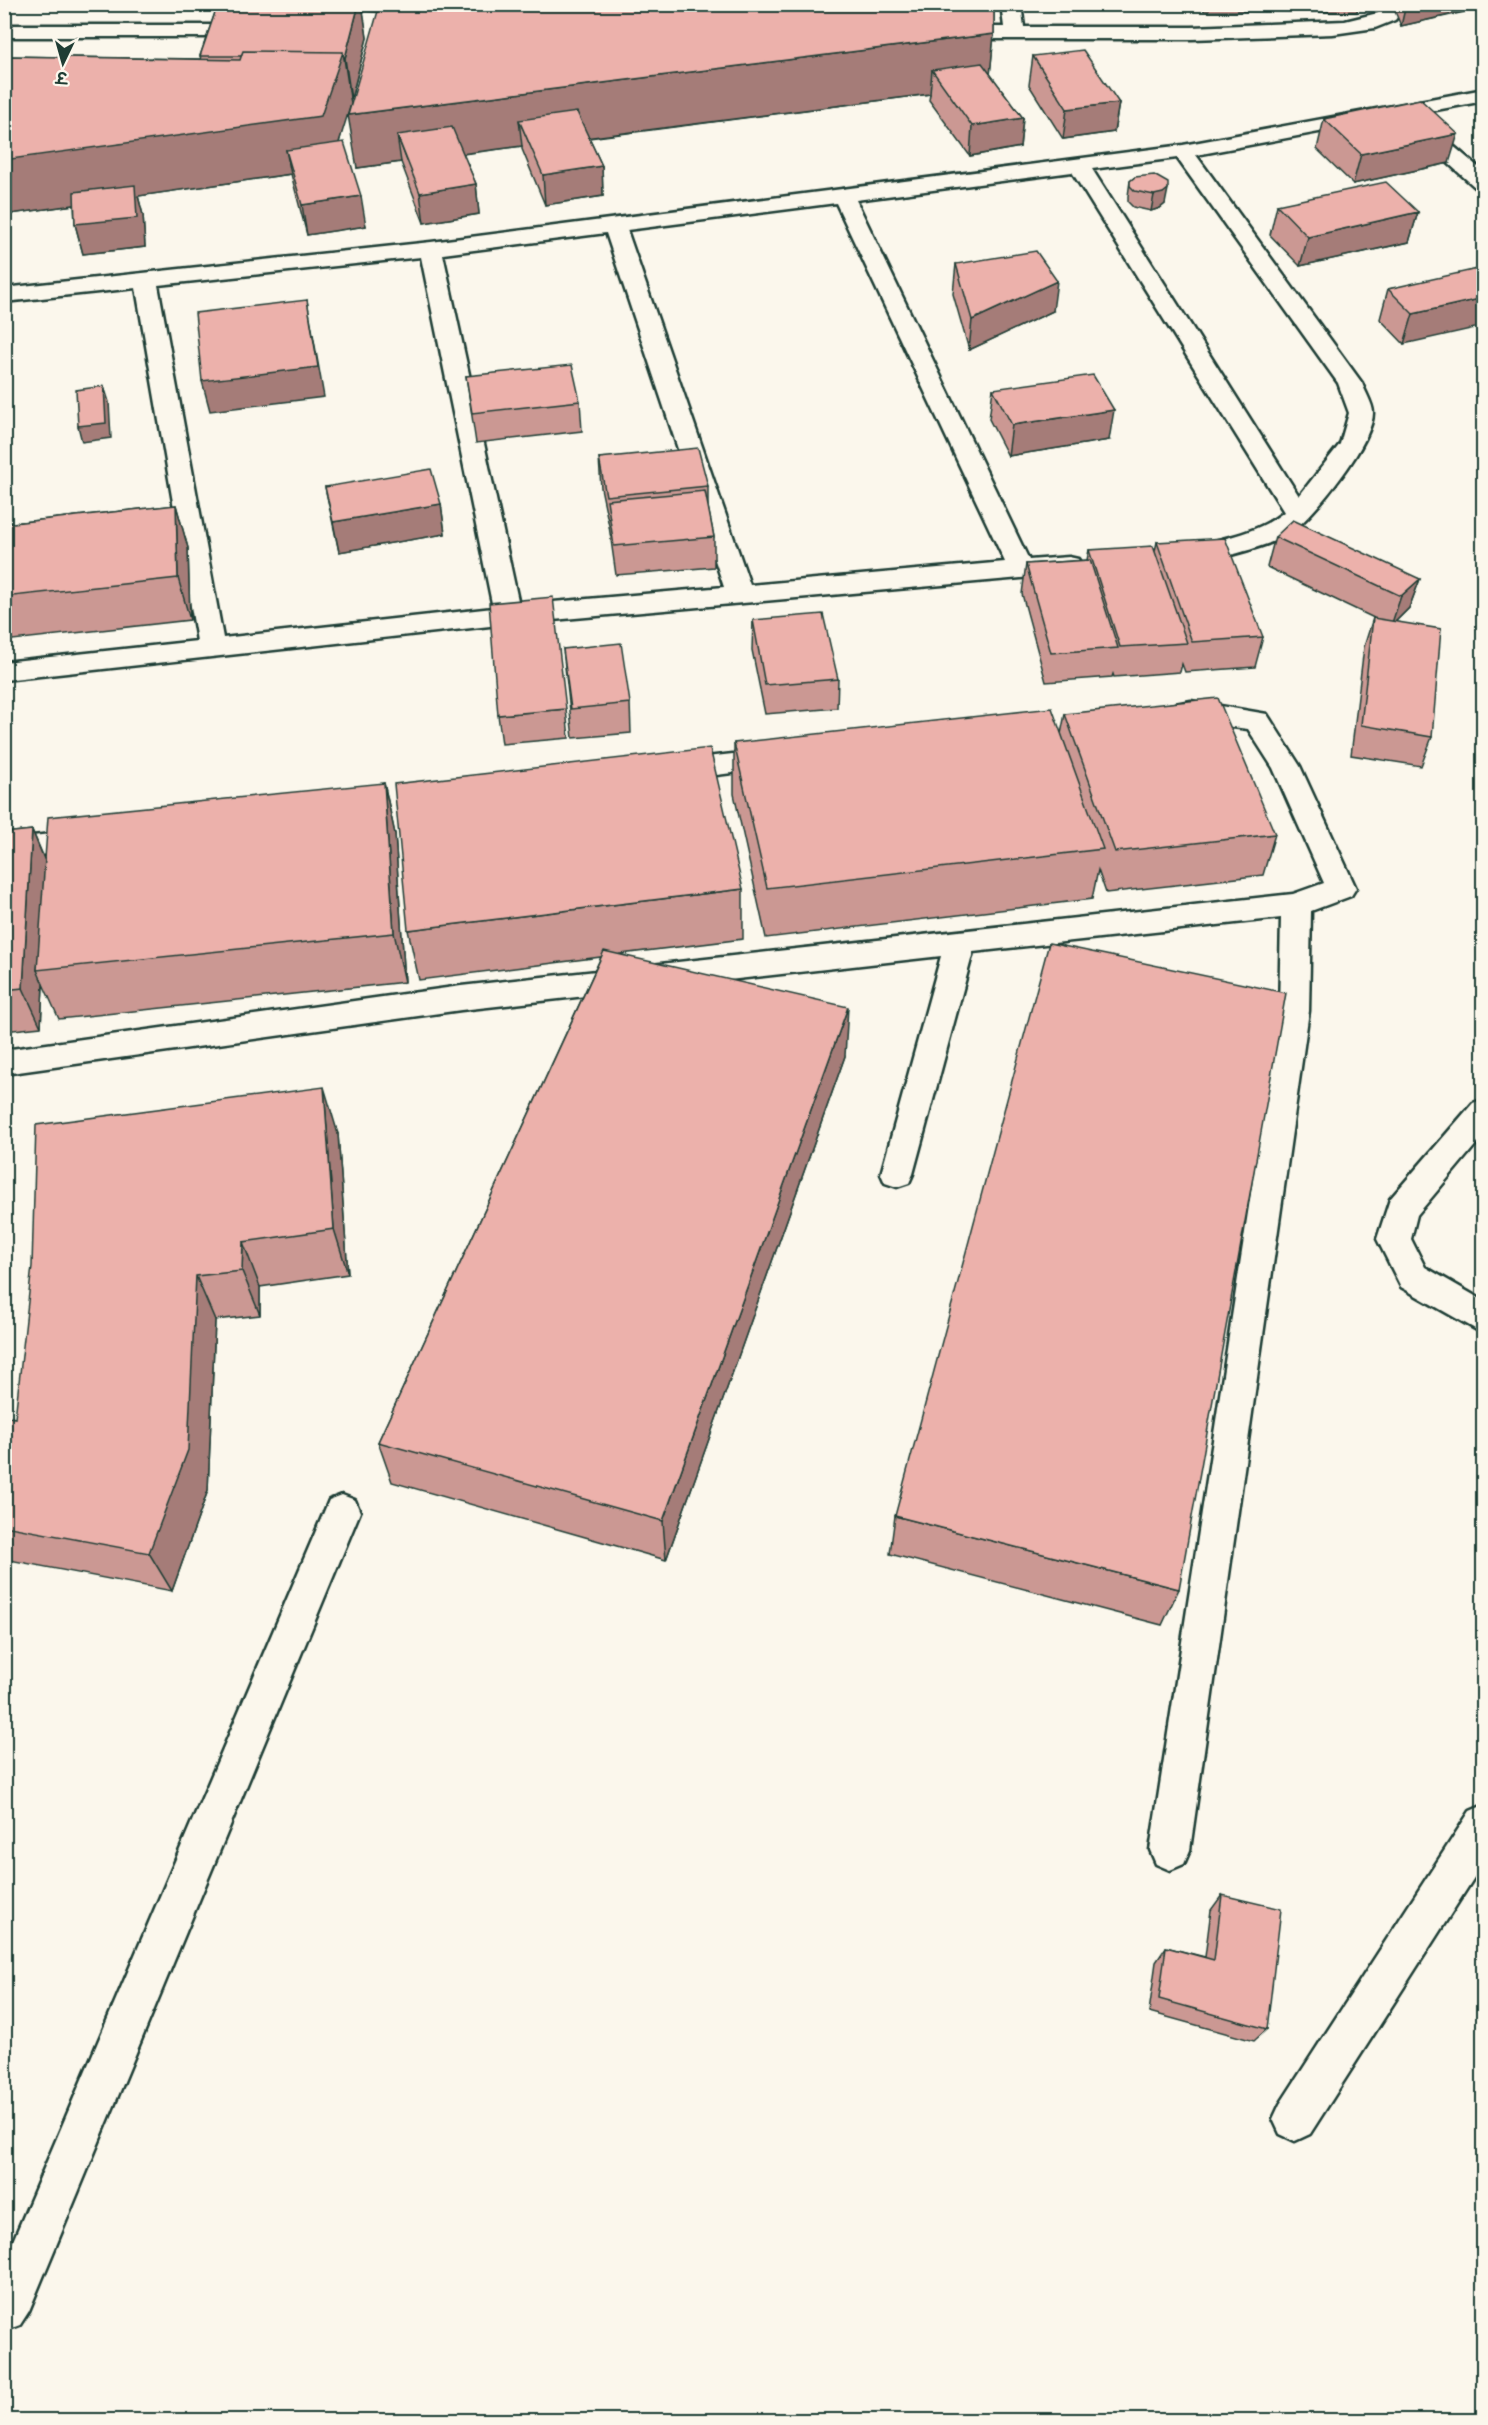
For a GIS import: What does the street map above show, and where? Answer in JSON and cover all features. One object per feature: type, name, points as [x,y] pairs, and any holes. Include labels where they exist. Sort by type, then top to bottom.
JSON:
[{"type":"street","points":[[1011,4],[1015,33]]},
{"type":"street","points":[[932,33],[1228,34],[1356,26],[1378,22],[1389,16],[1389,4]]},
{"type":"street","points":[[4,31],[278,31]]},
{"type":"street","points":[[4,295],[431,249],[1183,151],[1484,95]]},
{"type":"street","points":[[1399,109],[1484,183]]},
{"type":"street","points":[[1161,557],[1208,553],[1279,529],[1298,514],[1352,446],[1361,413],[1350,383],[1183,151]]},
{"type":"street","points":[[1078,164],[1298,514]]},
{"type":"street","points":[[843,195],[1021,570]]},
{"type":"street","points":[[614,224],[740,595]]},
{"type":"street","points":[[431,249],[508,615]]},
{"type":"street","points":[[146,280],[212,648]]},
{"type":"street","points":[[4,671],[508,615],[1091,564]]},
{"type":"street","points":[[4,1062],[461,998],[1296,905],[1341,888],[1286,766],[1257,721],[1191,710],[1155,714]]},
{"type":"street","points":[[645,774],[799,756]]},
{"type":"street","points":[[4,850],[111,837]]},
{"type":"street","points":[[1170,1850],[1294,1011],[1296,905]]},
{"type":"street","points":[[897,1174],[960,943]]},
{"type":"street","points":[[1484,1112],[1402,1209],[1394,1239],[1413,1277],[1484,1319]]},
{"type":"street","points":[[4,2309],[13,2295],[342,1512]]},
{"type":"street","points":[[1295,2119],[1484,1826]]},
{"type":"building","points":[[218,4],[359,4],[345,58],[343,52],[243,51],[241,56],[200,56]]},
{"type":"building","points":[[380,4],[994,4],[994,34],[348,115]]},
{"type":"building","points":[[1083,50],[1119,103],[1067,109],[1033,56]]},
{"type":"building","points":[[243,51],[343,52],[321,116],[4,160],[4,56],[240,60]]},
{"type":"building","points":[[982,63],[1023,118],[972,126],[932,70]]},
{"type":"building","points":[[1420,99],[1458,134],[1361,154],[1324,119]]},
{"type":"building","points":[[577,112],[602,166],[543,175],[519,120]]},
{"type":"building","points":[[452,127],[476,184],[420,193],[397,135]]},
{"type":"building","points":[[344,142],[361,196],[302,205],[286,150]]},
{"type":"building","points":[[1154,175],[1168,183],[1168,189],[1163,193],[1154,195],[1135,191],[1130,186],[1130,181],[1135,177]]},
{"type":"building","points":[[1386,182],[1418,212],[1308,237],[1277,205]]},
{"type":"building","points":[[135,185],[137,218],[75,224],[74,192]]},
{"type":"building","points":[[1036,251],[1057,281],[972,320],[956,264]]},
{"type":"building","points":[[1477,269],[1484,275],[1484,298],[1413,314],[1388,289]]},
{"type":"building","points":[[307,300],[318,367],[202,381],[195,313]]},
{"type":"building","points":[[572,365],[580,401],[472,413],[466,376]]},
{"type":"building","points":[[1093,375],[1114,410],[1012,425],[993,389]]},
{"type":"building","points":[[104,386],[106,423],[78,426],[76,390]]},
{"type":"building","points":[[698,448],[708,486],[606,496],[599,458]]},
{"type":"building","points":[[431,469],[441,504],[333,522],[325,487]]},
{"type":"building","points":[[705,491],[714,537],[614,546],[607,500]]},
{"type":"building","points":[[176,505],[178,578],[4,597],[4,524]]},
{"type":"building","points":[[1293,520],[1420,579],[1401,596],[1275,537]]},
{"type":"building","points":[[1225,538],[1263,637],[1192,642],[1157,542]]},
{"type":"building","points":[[1153,546],[1187,643],[1120,647],[1089,550]]},
{"type":"building","points":[[1090,560],[1118,648],[1051,653],[1026,564]]},
{"type":"building","points":[[553,597],[566,709],[498,715],[489,603]]},
{"type":"building","points":[[823,614],[838,679],[765,685],[753,620]]},
{"type":"building","points":[[1373,618],[1441,629],[1432,737],[1361,725]]},
{"type":"building","points":[[621,643],[630,703],[571,709],[563,649]]},
{"type":"building","points":[[1218,698],[1275,834],[1115,852],[1065,714]]},
{"type":"building","points":[[1052,708],[1103,849],[767,888],[734,743]]},
{"type":"building","points":[[710,748],[743,889],[408,930],[394,784]]},
{"type":"building","points":[[384,783],[394,933],[37,970],[48,817]]},
{"type":"building","points":[[32,830],[23,988],[4,990],[4,833]]},
{"type":"building","points":[[1049,943],[1286,993],[1179,1589],[895,1516]]},
{"type":"building","points":[[604,951],[848,1007],[663,1521],[378,1442]]},
{"type":"building","points":[[324,1087],[334,1229],[243,1242],[242,1271],[196,1276],[188,1450],[149,1553],[4,1526],[4,1416],[15,1418],[32,1266],[36,1125]]},
{"type":"building","points":[[1222,1895],[1281,1909],[1267,2029],[1159,1999],[1166,1947],[1214,1960]]}]
